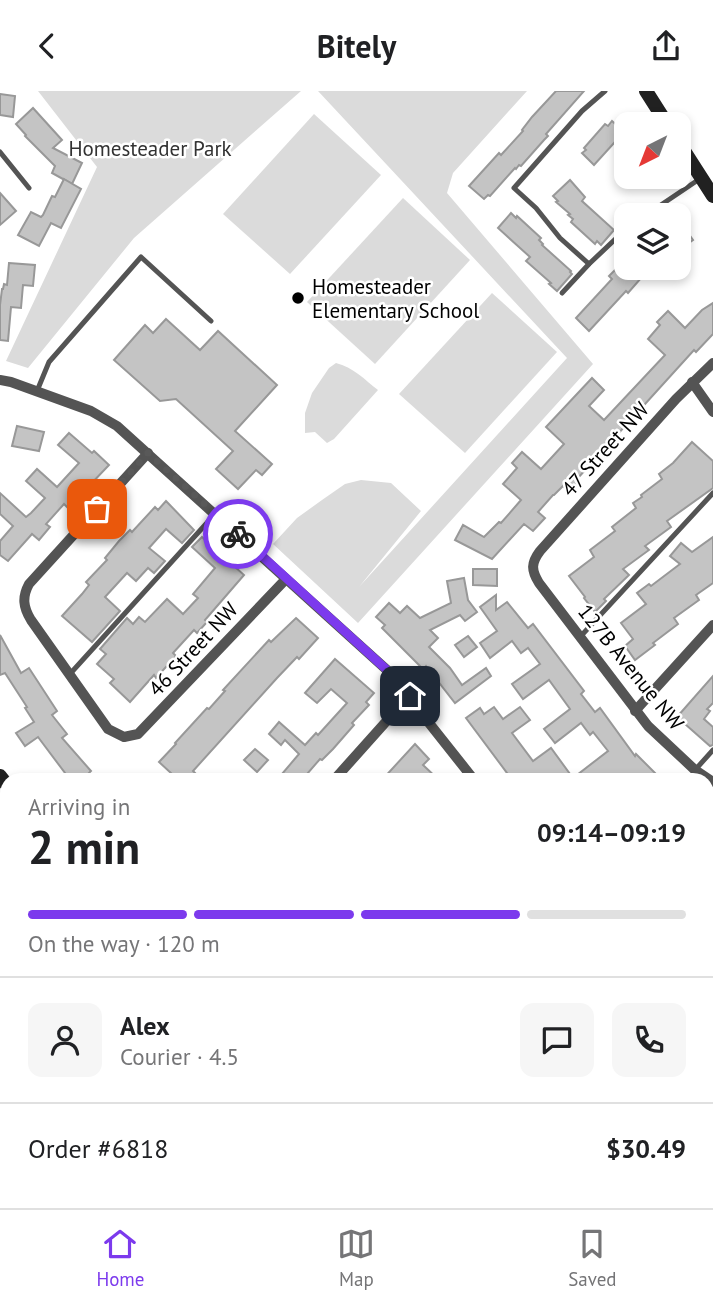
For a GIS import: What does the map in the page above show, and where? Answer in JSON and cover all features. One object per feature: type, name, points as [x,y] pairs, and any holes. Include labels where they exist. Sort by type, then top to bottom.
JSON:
[{"type":"street","points":[[646,91],[659,112]]},
{"type":"street","points":[[691,162],[713,196]]},
{"type":"street","name":"47 Street NW","points":[[532,566],[540,551],[692,382],[713,363]]},
{"type":"street","points":[[0,380],[91,411],[117,426],[387,670],[470,773]]},
{"type":"street","points":[[692,382],[713,412]]},
{"type":"street","points":[[69,675],[27,614],[23,601],[29,584],[148,453]]},
{"type":"street","name":"127B Avenue NW","points":[[532,566],[539,583],[635,711],[660,738],[700,773]]},
{"type":"street","name":"46 Street NW","points":[[69,675],[108,729],[124,737],[138,734],[286,579]]},
{"type":"street","points":[[635,711],[713,625]]},
{"type":"street","points":[[340,773],[410,696]]},
{"type":"lane","points":[[589,264],[560,238],[536,208],[514,188],[583,111],[605,91]]},
{"type":"lane","points":[[0,152],[29,188]]},
{"type":"lane","points":[[664,203],[701,178]]},
{"type":"lane","points":[[562,293],[614,240]]},
{"type":"lane","points":[[37,391],[49,362],[141,257],[211,321]]},
{"type":"lane","points":[[580,637],[713,493]]},
{"type":"lane","points":[[69,675],[216,514]]},
{"type":"lane","points":[[695,770],[713,750]]},
{"type":"lane","points":[[465,773],[468,770]]},
{"type":"green space","name":"Homesteader Park","points":[[38,91],[301,91],[134,238],[28,368],[6,361],[97,167]]},
{"type":"green space","points":[[318,91],[527,91],[453,173],[447,193],[593,364],[358,623],[273,544],[297,518],[345,484],[361,480],[391,483],[421,511],[359,587],[567,358]]},
{"type":"green space","points":[[314,114],[381,175],[290,274],[223,214]]},
{"type":"green space","points":[[403,198],[470,260],[375,364],[307,302]]},
{"type":"green space","points":[[492,293],[557,352],[465,453],[399,394]]},
{"type":"green space","points":[[336,363],[353,371],[378,390],[334,439],[327,443],[315,432],[305,433],[305,413],[312,393],[329,368]]},
{"type":"building","points":[[556,91],[584,91],[521,166],[515,168],[490,196],[484,199],[469,186],[523,131]]},
{"type":"building","points":[[0,94],[15,96],[13,117],[0,115]]},
{"type":"building","points":[[33,108],[62,140],[53,148],[82,163],[72,184],[52,173],[55,166],[16,124]]},
{"type":"building","points":[[612,121],[614,123],[614,143],[594,165],[582,153],[605,124],[608,126]]},
{"type":"building","points":[[64,179],[81,189],[61,228],[51,223],[39,246],[18,235],[31,212],[41,217],[43,215]]},
{"type":"building","points":[[570,180],[585,197],[582,201],[614,230],[601,245],[597,241],[595,244],[571,222],[573,219],[568,215],[570,214],[553,196]]},
{"type":"building","points":[[0,193],[16,211],[0,225]]},
{"type":"building","points":[[511,213],[541,238],[539,240],[542,245],[571,271],[572,274],[557,291],[526,261],[530,257],[498,228]]},
{"type":"building","points":[[9,263],[35,265],[33,286],[23,285],[21,308],[11,307],[8,341],[0,340],[0,305],[2,289],[4,284],[7,285]]},
{"type":"building","points":[[614,271],[614,280],[639,280],[589,331],[576,318],[612,279],[609,276]]},
{"type":"building","points":[[713,303],[713,334],[696,352],[694,350],[577,479],[579,481],[569,492],[563,486],[553,495],[538,512],[545,518],[533,531],[524,524],[492,559],[455,540],[463,525],[484,537],[501,523],[521,500],[503,484],[517,468],[512,463],[522,452],[541,469],[564,444],[546,427],[592,378],[604,390],[589,406],[604,420],[665,355],[648,339],[660,325],[657,322],[668,311],[685,328],[702,310]]},
{"type":"building","points":[[166,319],[200,350],[218,331],[277,385],[235,431],[272,464],[262,475],[256,470],[238,489],[216,469],[233,451],[176,399],[160,401],[114,360],[145,325],[153,333]]},
{"type":"building","points":[[17,426],[44,432],[39,451],[12,446]]},
{"type":"building","points":[[69,433],[109,465],[68,508],[64,504],[46,524],[50,527],[39,540],[32,534],[8,561],[0,555],[0,541],[13,526],[0,514],[0,493],[26,517],[31,513],[45,498],[26,481],[37,469],[57,487],[79,463],[58,445]]},
{"type":"building","points":[[692,442],[713,461],[713,488],[667,521],[671,527],[645,546],[649,550],[623,569],[629,575],[604,599],[606,601],[595,612],[569,576],[594,557],[590,550],[615,531],[612,527],[636,508],[633,503],[662,479],[659,474]]},
{"type":"building","points":[[166,501],[194,530],[182,543],[166,529],[149,548],[165,561],[154,573],[148,568],[136,581],[127,573],[105,597],[120,611],[92,642],[62,616],[89,585],[86,582],[107,560],[105,558],[119,541],[130,530],[132,532],[155,507],[158,510]]},
{"type":"building","points":[[202,537],[244,575],[205,620],[207,622],[197,633],[194,630],[173,653],[176,656],[156,678],[154,675],[130,702],[110,683],[114,679],[97,664],[106,654],[100,649],[127,618],[133,624],[139,617],[145,622],[167,599],[183,614],[198,598],[193,594],[215,568],[192,547]]},
{"type":"building","points":[[713,537],[713,583],[696,595],[699,600],[674,618],[678,624],[635,660],[625,646],[633,639],[621,623],[646,604],[637,593],[680,564],[670,556],[681,543],[692,552]]},
{"type":"building","points":[[473,569],[497,569],[497,586],[473,585]]},
{"type":"building","points":[[464,578],[468,600],[477,612],[465,621],[460,615],[430,630],[438,638],[429,647],[462,685],[486,668],[491,676],[455,703],[426,666],[423,669],[382,628],[385,625],[376,617],[389,603],[400,613],[407,606],[420,618],[451,603],[447,581]]},
{"type":"building","points":[[496,595],[496,610],[507,602],[528,628],[533,624],[584,691],[581,694],[595,712],[600,708],[635,756],[636,754],[655,773],[579,773],[608,751],[593,732],[590,735],[581,723],[555,743],[544,729],[570,709],[549,680],[523,699],[512,684],[540,664],[528,648],[521,653],[512,641],[490,658],[480,643],[497,631],[480,607]]},
{"type":"building","points":[[296,618],[318,638],[277,678],[193,771],[195,773],[171,773],[159,762],[269,640],[271,642]]},
{"type":"building","points":[[0,635],[21,673],[29,668],[57,711],[52,715],[67,734],[62,738],[91,771],[89,773],[65,773],[38,737],[25,746],[16,733],[34,722],[5,673],[0,675]]},
{"type":"building","points":[[468,636],[477,647],[464,657],[455,645]]},
{"type":"building","points":[[335,659],[374,693],[366,702],[369,705],[352,723],[354,725],[308,773],[283,773],[299,754],[285,740],[281,745],[269,734],[279,722],[305,745],[316,733],[318,735],[347,703],[331,689],[317,703],[305,693]]},
{"type":"building","points":[[713,676],[713,703],[707,709],[710,711],[704,719],[713,727],[713,745],[710,746],[677,717]]},
{"type":"building","points":[[494,707],[503,719],[520,707],[530,720],[512,733],[533,761],[551,748],[569,773],[507,773],[466,718],[480,708],[484,714]]},
{"type":"building","points":[[415,744],[429,759],[423,765],[432,773],[388,773]]},
{"type":"building","points":[[255,749],[268,760],[257,772],[244,760]]},
{"type":"way so far","points":[[97,509],[148,453],[238,534]]},
{"type":"place","name":"Homesteader Elementary School","points":[[298,298]]},
{"type":"route","points":[[238,534],[387,670],[410,696]]}]
